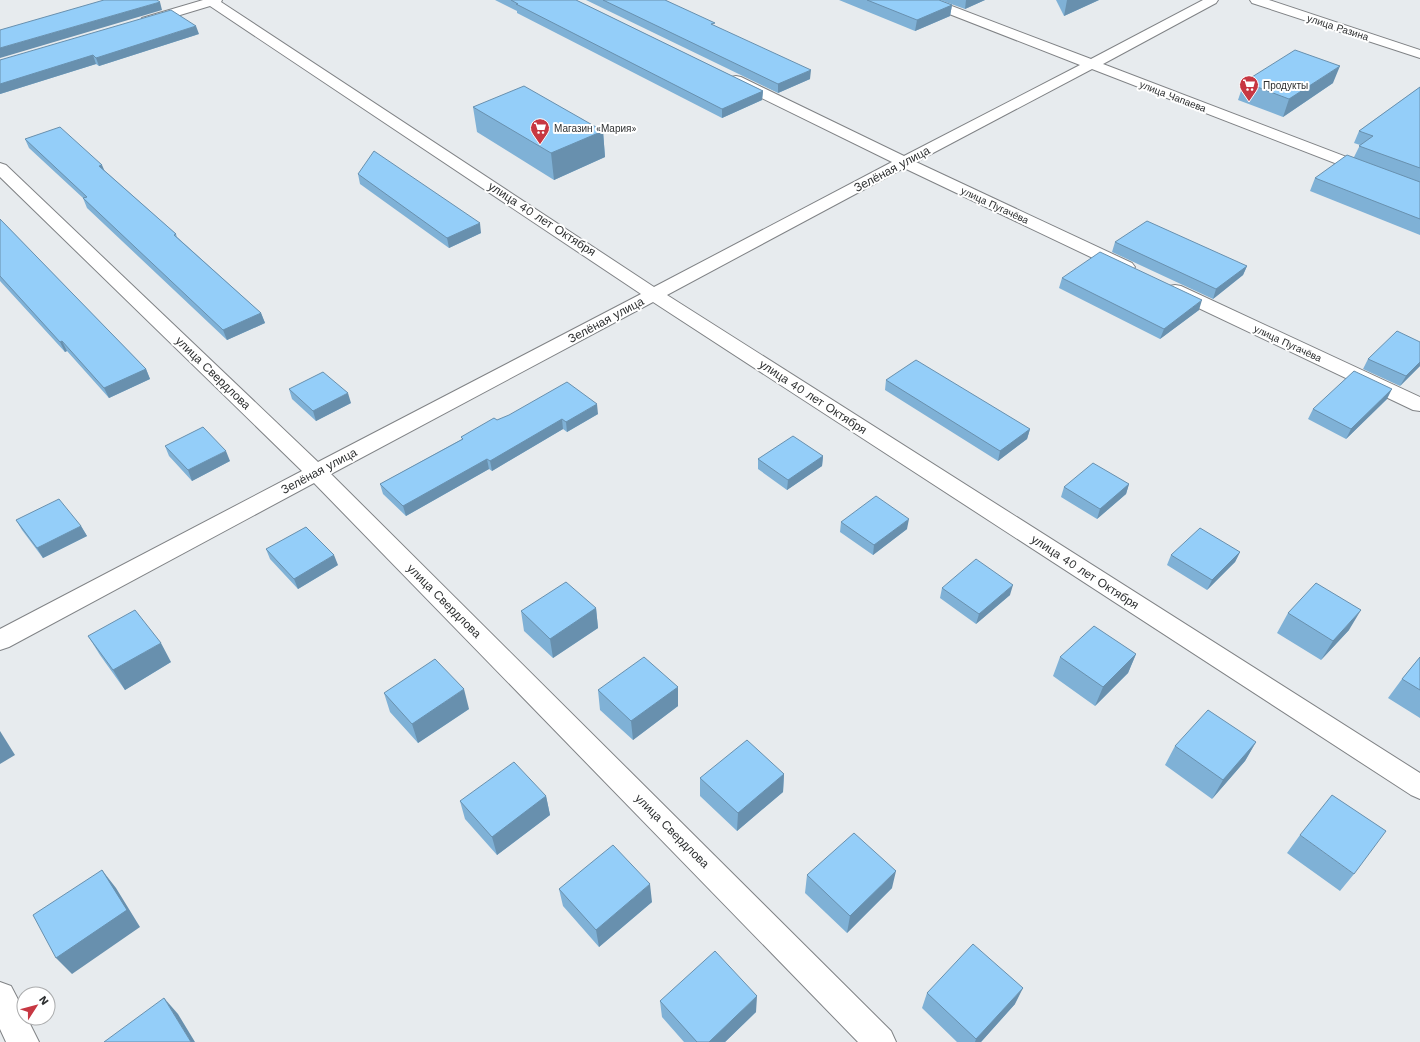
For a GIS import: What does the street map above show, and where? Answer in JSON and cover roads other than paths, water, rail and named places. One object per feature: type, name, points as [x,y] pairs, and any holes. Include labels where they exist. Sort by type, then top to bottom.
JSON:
[{"type":"street","points":[[136,24],[212,0]]},
{"type":"street","name":"улица 40 лет Октября","points":[[212,0],[697,323],[1420,787]]},
{"type":"street","name":"улица Чапаева","points":[[925,0],[1420,191]]},
{"type":"street","name":"Зелёная улица","points":[[0,640],[1212,0]]},
{"type":"street","name":"улица Разина","points":[[1256,0],[1420,54]]},
{"type":"street","name":"улица Пугачёва","points":[[721,72],[904,162],[1140,274]]},
{"type":"street","name":"улица Свердлова","points":[[0,168],[316,473],[880,1042]]},
{"type":"street","name":"улица Пугачёва","points":[[1162,284],[1420,405]]},
{"type":"street","points":[[0,997],[23,1042]]},
{"type":"place","name":"Продукты","points":[[1249,102]]},
{"type":"place","name":"Магазин «Мария»","points":[[540,145]]}]
